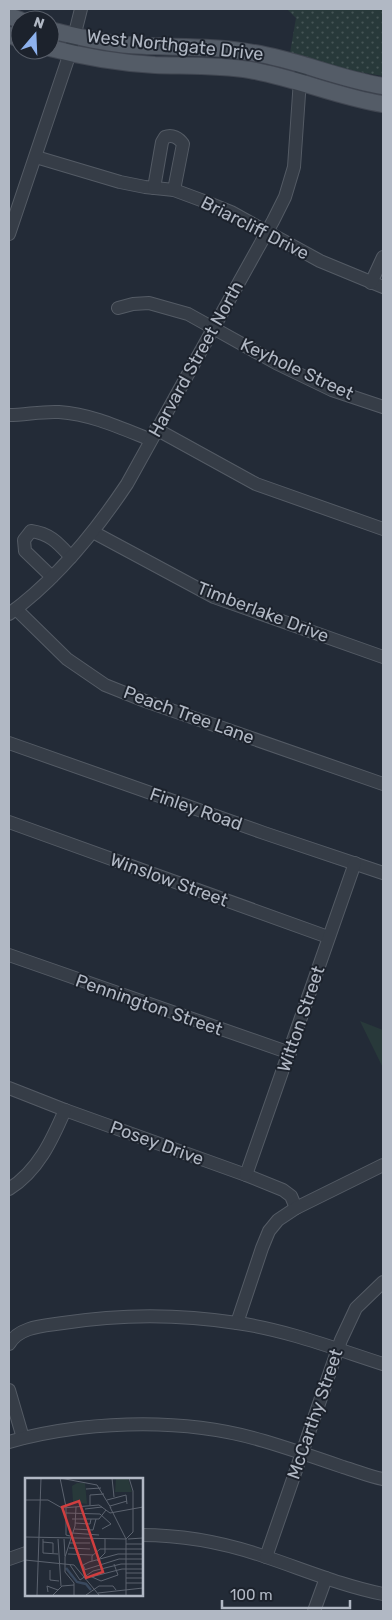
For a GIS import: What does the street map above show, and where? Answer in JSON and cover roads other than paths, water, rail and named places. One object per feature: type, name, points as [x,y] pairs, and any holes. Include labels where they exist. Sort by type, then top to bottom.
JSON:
[{"type":"main road","name":"West Northgate Drive","points":[[60,32],[125,44],[208,47],[246,52],[301,65],[358,82],[383,86]]},
{"type":"main road","name":"West Northgate Drive","points":[[60,50],[154,65],[216,66],[250,70],[383,104]]},
{"type":"street","points":[[9,234],[76,36],[81,9]]},
{"type":"street","name":"Harvard Street North","points":[[12,612],[52,577],[94,532],[127,484],[153,434],[268,231],[284,196],[294,167],[301,65]]},
{"type":"street","points":[[154,188],[162,142],[165,137],[172,136],[180,139],[183,144],[174,190]]},
{"type":"street","name":"Briarcliff Drive","points":[[36,157],[120,182],[174,190],[231,212],[320,261],[377,285]]},
{"type":"street","points":[[377,285],[383,257]]},
{"type":"street","name":"Keyhole Street","points":[[118,308],[133,304],[149,303],[188,314],[276,364],[332,390],[383,407]]},
{"type":"street","points":[[9,415],[56,412],[73,413],[153,434],[256,484],[383,529]]},
{"type":"street","points":[[52,577],[26,551],[24,540],[31,531],[44,533],[58,543],[71,557]]},
{"type":"street","name":"Timberlake Drive","points":[[94,532],[214,597],[383,657]]},
{"type":"street","name":"Peach Tree Lane","points":[[12,612],[67,659],[105,685],[145,701],[383,784]]},
{"type":"street","name":"Finley Road","points":[[9,743],[383,873]]},
{"type":"street","name":"Winslow Street","points":[[9,822],[328,936]]},
{"type":"street","name":"Witton Street","points":[[246,1174],[290,1054],[328,936],[355,863]]},
{"type":"street","name":"Pennington Street","points":[[9,955],[290,1054]]},
{"type":"street","name":"Posey Drive","points":[[9,1088],[65,1110],[246,1174],[283,1190],[291,1196],[296,1208]]},
{"type":"street","points":[[9,1189],[23,1178],[41,1158],[65,1110]]},
{"type":"street","points":[[238,1323],[269,1231],[278,1220],[296,1208],[383,1165]]},
{"type":"street","name":"McCarthy Street","points":[[266,1557],[350,1318],[356,1308],[383,1282]]},
{"type":"street","points":[[9,1344],[16,1335],[30,1328],[94,1318],[162,1316],[238,1323],[297,1337],[383,1364]]},
{"type":"street","points":[[9,1390],[23,1438]]},
{"type":"street","points":[[9,1442],[23,1438],[103,1426],[150,1424],[186,1426],[244,1436],[383,1480]]},
{"type":"street","points":[[142,1535],[196,1539],[232,1547],[326,1578],[383,1594]]},
{"type":"street","points":[[9,1559],[25,1553]]},
{"type":"street","points":[[314,1611],[326,1578]]}]
